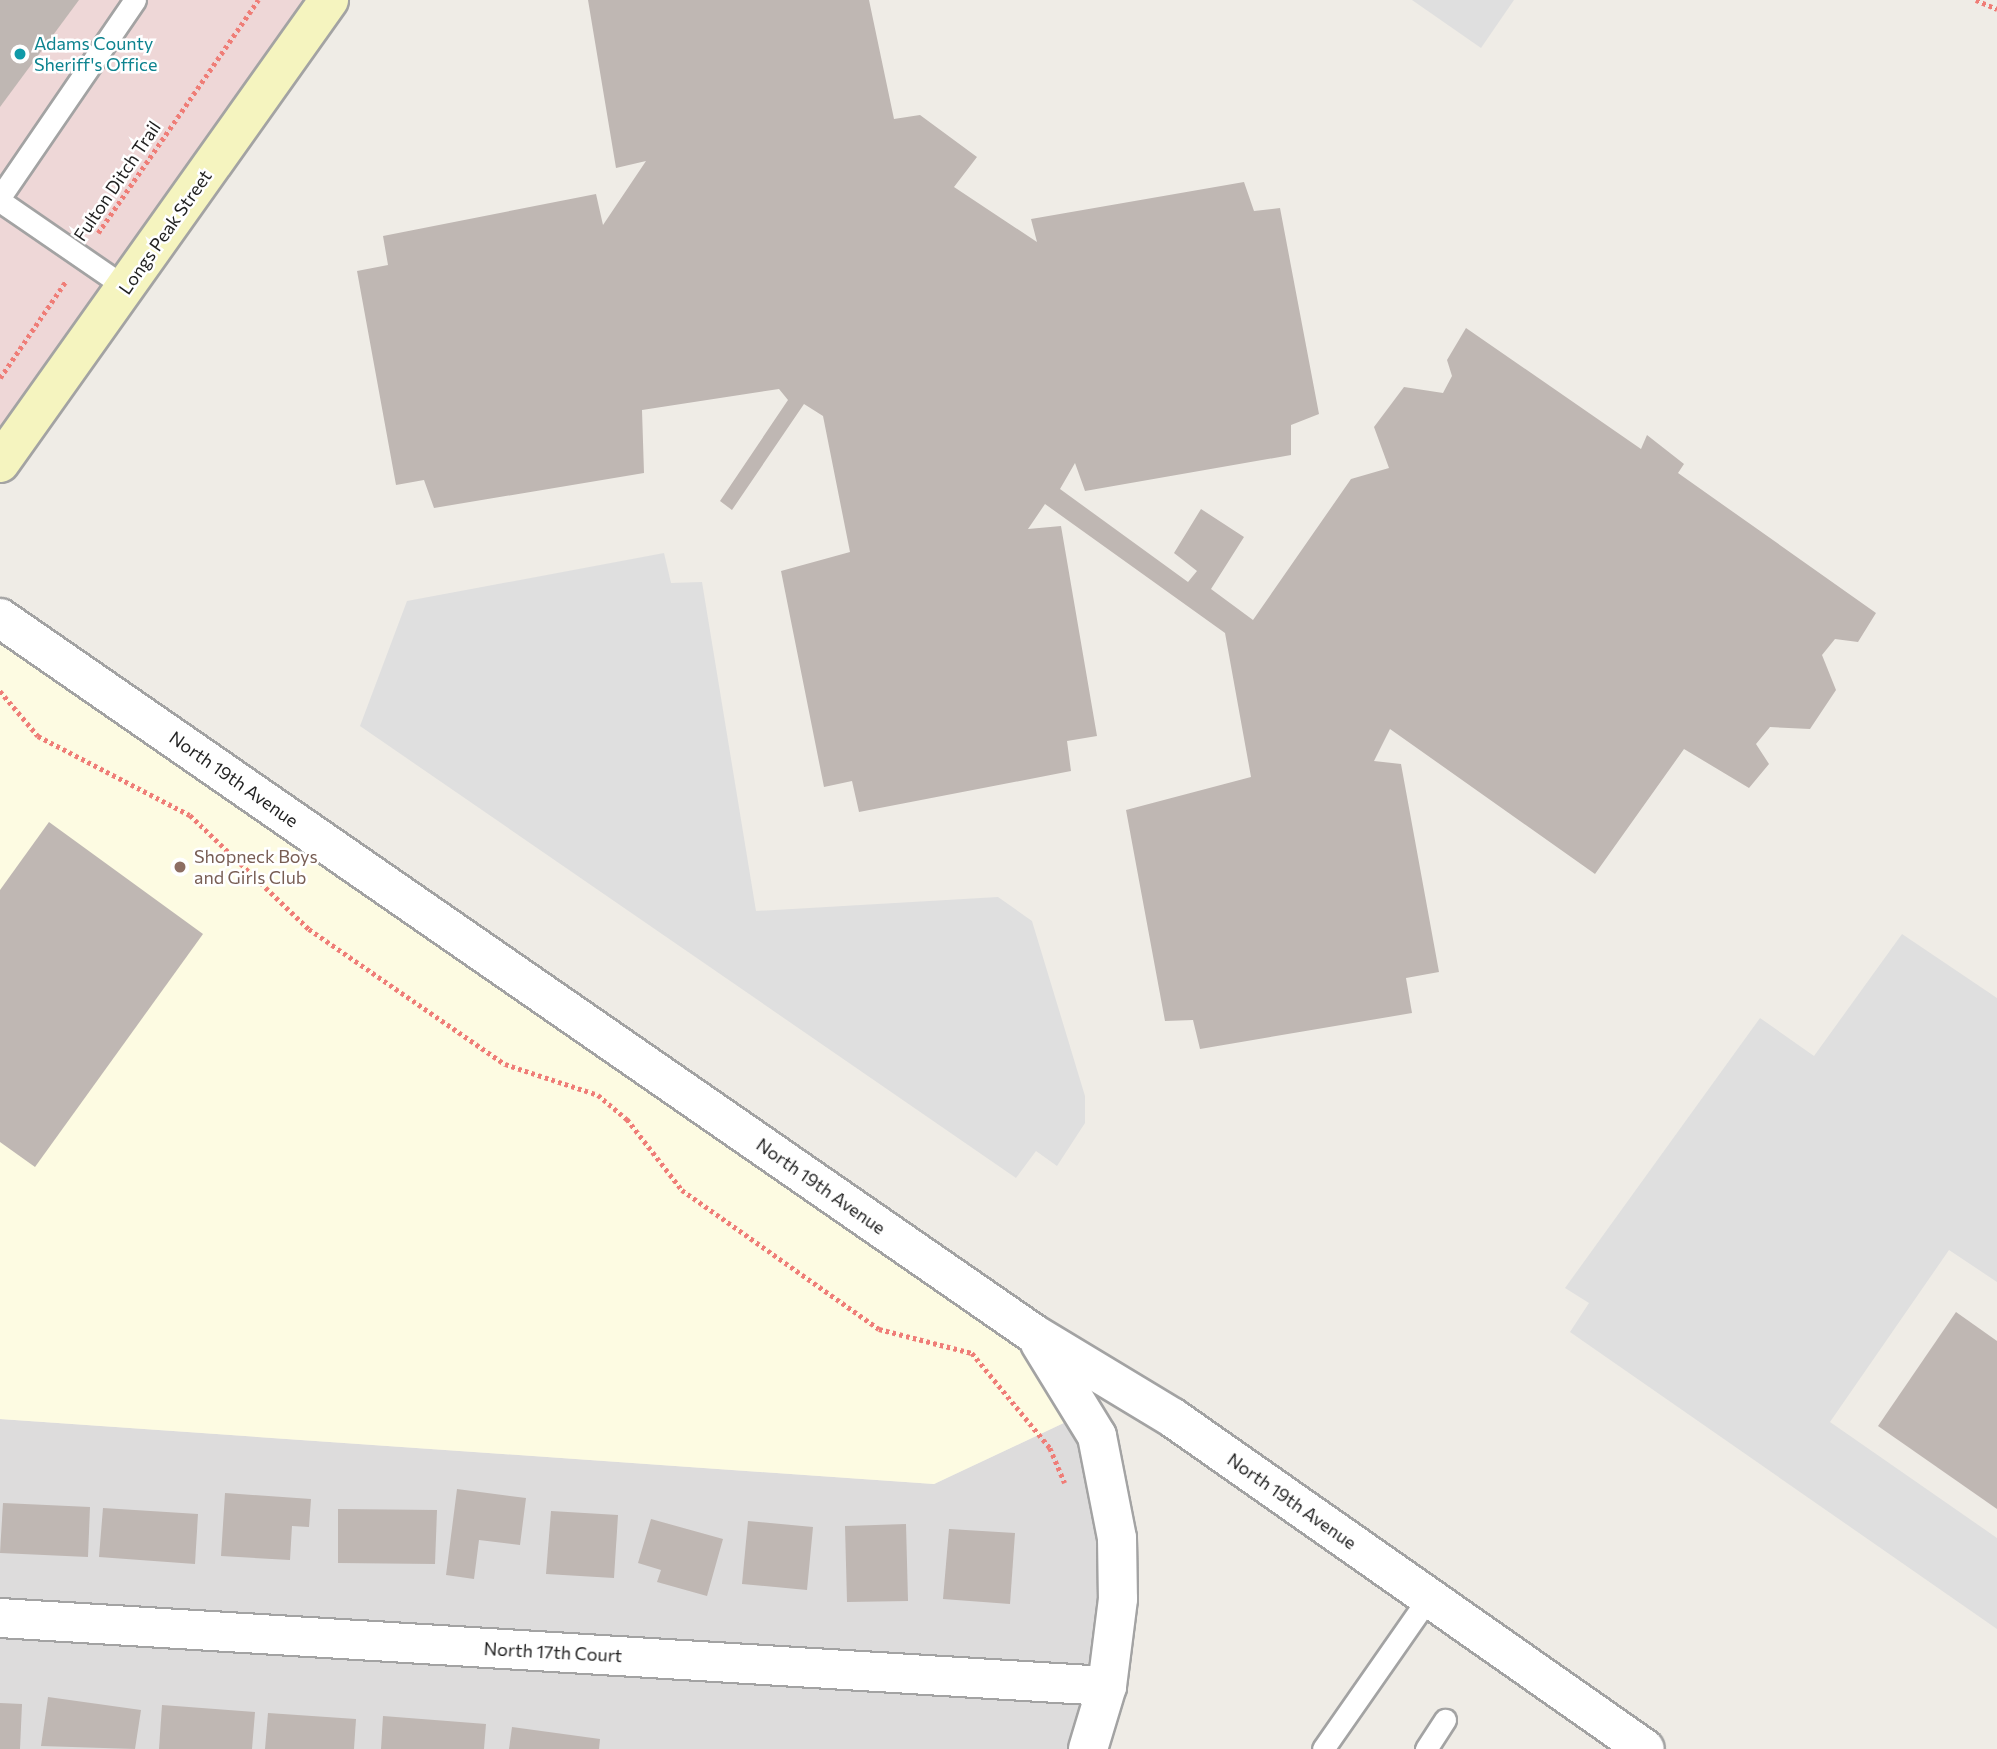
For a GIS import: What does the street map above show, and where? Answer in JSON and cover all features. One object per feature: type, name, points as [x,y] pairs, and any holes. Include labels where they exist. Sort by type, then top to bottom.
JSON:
[{"type":"street","name":"Longs Peak Street","points":[[0,463],[330,0]]},
{"type":"street","name":"North 19th Avenue","points":[[0,618],[1034,1334],[1173,1418],[1645,1749]]},
{"type":"street","points":[[1034,1334],[1087,1412],[1103,1458],[1117,1538],[1118,1599],[1107,1686],[1088,1749]]},
{"type":"street","name":"North 17th Court","points":[[0,1618],[1107,1686]]},
{"type":"lane","points":[[125,287],[0,199],[135,0]]},
{"type":"lane","points":[[1323,1749],[1429,1597]]},
{"type":"lane","points":[[1426,1749],[1445,1720]]},
{"type":"path","name":"Fulton Ditch Trail","points":[[0,378],[258,0]]},
{"type":"path","points":[[1976,0],[1997,9]]},
{"type":"path","points":[[0,691],[38,736],[190,815],[309,929],[505,1064],[598,1095],[627,1119],[682,1190],[878,1329],[972,1353],[1050,1448],[1070,1493]]},
{"type":"shaded area","points":[[0,0],[329,0],[0,463]]},
{"type":"shaded area","points":[[1412,0],[1514,0],[1481,48]]},
{"type":"shaded area","points":[[664,553],[671,583],[702,582],[756,911],[998,897],[1032,921],[1085,1096],[1085,1123],[1057,1166],[1036,1151],[1016,1178],[360,726],[407,601]]},
{"type":"shaded area","name":"Shopneck Boys and Girls Club","points":[[0,618],[1034,1334],[1087,1412],[934,1484],[0,1419]]},
{"type":"shaded area","points":[[1902,934],[1997,998],[1997,1282],[1949,1250],[1830,1422],[1997,1538],[1997,1629],[1570,1332],[1589,1303],[1565,1288],[1760,1018],[1814,1056]]},
{"type":"shaded area","points":[[1087,1412],[1118,1599],[1078,1684],[1087,1749],[0,1749],[0,1419],[934,1484]]},
{"type":"building","name":"Adams County Sheriff's Office","points":[[0,0],[79,0],[0,107]]},
{"type":"building","points":[[588,0],[869,0],[894,119],[920,115],[977,157],[954,187],[1037,242],[1031,219],[1244,182],[1254,211],[1280,208],[1319,414],[1291,425],[1291,455],[1085,491],[1075,463],[1060,489],[1188,582],[1197,571],[1174,553],[1201,509],[1244,537],[1211,589],[1253,620],[1351,479],[1389,468],[1374,427],[1404,387],[1443,393],[1452,376],[1447,360],[1466,328],[1641,449],[1647,435],[1684,464],[1678,473],[1876,613],[1858,642],[1835,639],[1822,655],[1836,690],[1810,729],[1770,727],[1756,744],[1769,764],[1749,788],[1684,749],[1595,874],[1390,729],[1374,761],[1401,764],[1439,972],[1406,978],[1412,1013],[1200,1049],[1193,1020],[1165,1021],[1126,810],[1251,777],[1225,633],[1045,504],[1028,529],[1061,526],[1097,736],[1067,741],[1071,771],[859,812],[852,781],[824,787],[781,571],[850,552],[823,416],[804,404],[732,510],[720,501],[788,400],[779,389],[642,410],[644,473],[434,508],[424,480],[396,485],[357,271],[388,265],[383,236],[596,194],[603,225],[646,161],[616,168]]},
{"type":"building","name":"Shopneck Boys and Girls Club","points":[[49,822],[203,934],[35,1167],[0,1142],[0,890]]},
{"type":"building","points":[[1956,1312],[1997,1341],[1997,1509],[1878,1426]]},
{"type":"building","points":[[457,1489],[526,1498],[520,1545],[479,1540],[474,1579],[446,1575]]},
{"type":"building","points":[[225,1493],[311,1499],[309,1527],[292,1526],[290,1560],[221,1556]]},
{"type":"building","points":[[3,1503],[90,1507],[88,1557],[0,1553]]},
{"type":"building","points":[[103,1508],[198,1514],[195,1564],[99,1557]]},
{"type":"building","points":[[338,1509],[437,1510],[435,1564],[338,1563]]},
{"type":"building","points":[[551,1511],[618,1515],[614,1578],[546,1574]]},
{"type":"building","points":[[651,1519],[723,1539],[707,1596],[657,1582],[661,1570],[638,1563]]},
{"type":"building","points":[[748,1521],[813,1527],[807,1590],[742,1584]]},
{"type":"building","points":[[906,1524],[908,1601],[847,1602],[845,1526]]},
{"type":"building","points":[[949,1529],[1015,1533],[1010,1604],[943,1599]]},
{"type":"building","points":[[48,1697],[141,1710],[135,1749],[41,1746]]},
{"type":"building","points":[[0,1703],[22,1704],[20,1749],[0,1749]]},
{"type":"building","points":[[162,1705],[255,1712],[252,1749],[159,1749]]},
{"type":"building","points":[[268,1713],[356,1719],[354,1749],[265,1749]]},
{"type":"building","points":[[383,1716],[486,1724],[484,1749],[381,1749]]},
{"type":"building","points":[[512,1727],[600,1739],[599,1749],[509,1749]]},
{"type":"place","name":"Adams County Sheriff's Office","points":[[20,54]]},
{"type":"place","name":"Shopneck Boys and Girls Club","points":[[180,867]]}]
